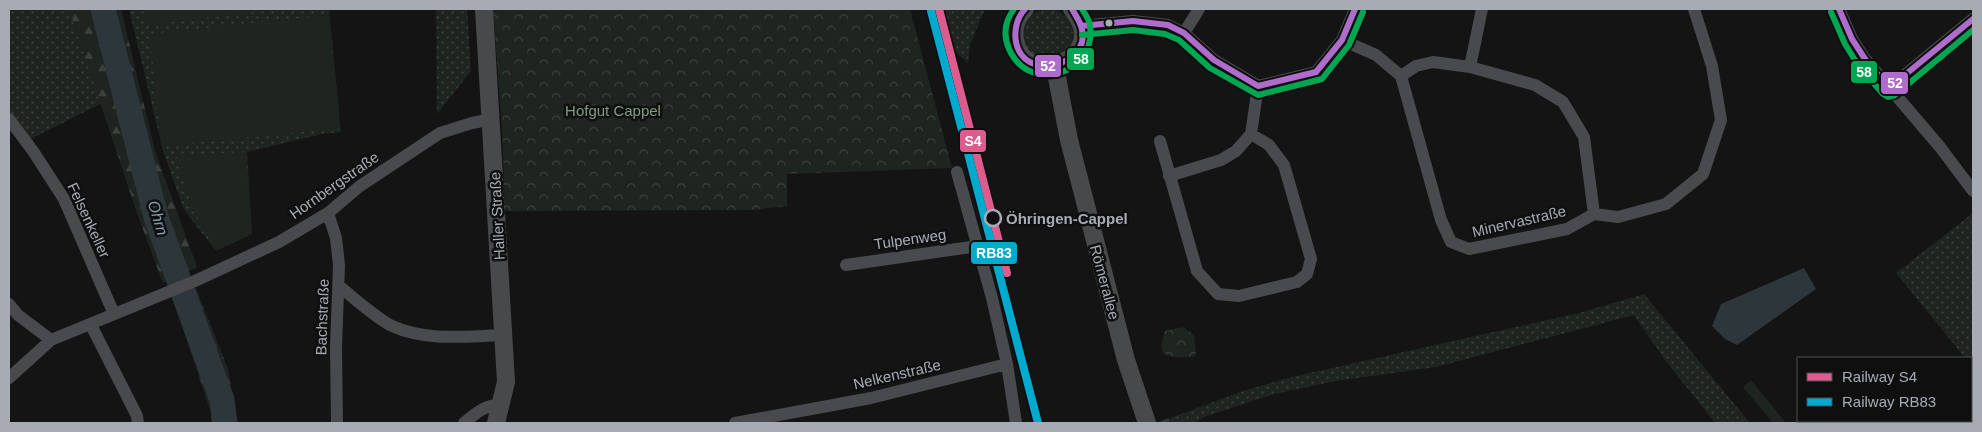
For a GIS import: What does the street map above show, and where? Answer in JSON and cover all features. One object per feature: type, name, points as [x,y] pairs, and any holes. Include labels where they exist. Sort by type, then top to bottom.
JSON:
[{"type":"street","name":"Haller Straße","points":[[484,9],[492,119],[506,382],[496,423]]},
{"type":"street","points":[[1025,9],[1016,22],[1014,32],[1016,43],[1021,54],[1031,62],[1042,67],[1055,67],[1071,59],[1077,52],[1082,35],[1081,26],[1078,17],[1072,9]]},
{"type":"street","points":[[1184,33],[1199,9]]},
{"type":"street","points":[[1081,26],[1133,21],[1168,25],[1184,33],[1214,60],[1258,86],[1316,72],[1342,40],[1355,9]]},
{"type":"street","points":[[1470,67],[1482,9]]},
{"type":"street","points":[[1342,40],[1376,55],[1401,76],[1416,66],[1432,62],[1470,67],[1534,85],[1563,102],[1584,137],[1594,214],[1618,216],[1666,204],[1704,174],[1722,120],[1712,66],[1694,9]]},
{"type":"street","points":[[1839,9],[1852,39],[1865,59],[1940,147],[1973,191]]},
{"type":"street","points":[[1889,88],[1973,19]]},
{"type":"street","name":"Römerallee","points":[[1055,67],[1069,140],[1126,360],[1144,416]]},
{"type":"street","name":"Minervastraße","points":[[1401,76],[1441,220],[1452,242],[1469,249],[1567,229],[1594,214]]},
{"type":"street","points":[[1169,176],[1221,160],[1236,151],[1251,134],[1258,86]]},
{"type":"street","name":"Felsenkeller","points":[[9,119],[33,151],[64,199],[114,314]]},
{"type":"street","name":"Hornbergstraße","points":[[114,314],[195,281],[279,242],[328,213],[360,186],[440,132],[492,119]]},
{"type":"street","points":[[1160,141],[1197,271],[1218,294],[1239,296],[1297,282],[1308,274],[1311,259],[1284,165],[1269,145],[1251,134]]},
{"type":"street","points":[[957,172],[992,298],[1016,423]]},
{"type":"street","name":"Bachstraße","points":[[328,213],[336,238],[339,265],[336,328],[337,423]]},
{"type":"street","name":"Tulpenweg","points":[[846,265],[978,246]]},
{"type":"street","points":[[339,286],[391,325],[414,334],[442,337],[504,334]]},
{"type":"street","points":[[9,304],[18,316],[50,340]]},
{"type":"street","points":[[9,378],[50,340],[114,314]]},
{"type":"street","points":[[91,324],[137,416],[138,423]]},
{"type":"street","name":"Nelkenstraße","points":[[735,423],[871,398],[1006,364]]},
{"type":"street","points":[[464,423],[486,407],[493,404],[501,406]]},
{"type":"green space","points":[[9,9],[69,9],[102,103],[29,140],[9,113]]},
{"type":"green space","points":[[69,9],[121,9],[155,151],[197,267],[163,283],[137,213]]},
{"type":"green space","points":[[129,9],[329,9],[341,132],[322,134],[247,152],[252,234],[216,251],[184,210],[163,151]]},
{"type":"green space","points":[[145,9],[262,9],[263,11],[147,25]]},
{"type":"green space","points":[[436,9],[467,9],[471,71],[437,114]]},
{"type":"green space","name":"Hofgut Cappel","points":[[493,9],[910,9],[952,168],[787,174],[787,206],[752,210],[505,211],[502,126]]},
{"type":"green space","points":[[945,9],[985,9],[970,45],[968,63],[956,52]]},
{"type":"green space","points":[[1048,9],[1062,13],[1069,20],[1073,34],[1069,48],[1062,55],[1048,59],[1034,55],[1027,48],[1023,34],[1027,20],[1034,13]]},
{"type":"green space","points":[[329,15],[340,128],[161,146],[150,34]]},
{"type":"green space","points":[[246,152],[252,234],[216,251],[193,209],[177,156]]},
{"type":"green space","points":[[1973,213],[1972,362],[1972,357],[1964,357],[1896,273]]},
{"type":"green space","points":[[196,288],[228,369],[237,423],[212,423],[211,413],[173,298]]},
{"type":"green space","points":[[1644,294],[1750,423],[1715,423],[1665,360],[1634,315],[1436,367],[1336,381],[1274,394],[1207,416],[1193,423],[1166,423],[1165,420],[1243,391],[1292,377],[1579,313]]},
{"type":"green space","points":[[1183,327],[1194,335],[1196,356],[1183,358],[1163,353],[1161,345],[1165,331]]},
{"type":"green space","points":[[1751,380],[1786,423],[1773,423],[1743,387]]},
{"type":"shaded area","points":[[1804,268],[1816,289],[1737,345],[1725,339],[1712,326],[1721,304]]},
{"type":"waterway","name":"Ohrn","points":[[103,9],[156,217],[222,400],[225,423]]},
{"type":"waterway","points":[[1162,423],[1167,421]]},
{"type":"rail line","name":"S4","points":[[939,9],[1007,273]]},
{"type":"rail line","name":"RB83","points":[[931,11],[1038,423]]},
{"type":"transit line","name":"58","points":[[1014,9],[1006,28],[1006,39],[1009,49],[1019,63],[1032,72],[1046,75],[1060,73],[1073,66],[1083,56],[1089,42],[1090,26],[1082,9]]},
{"type":"transit line","name":"52","points":[[1025,9],[1020,16],[1015,31],[1018,47],[1021,54],[1027,60],[1041,66],[1055,65],[1069,59],[1079,48],[1083,37],[1082,28],[1072,9]]},
{"type":"transit line","name":"52","points":[[1081,26],[1133,21],[1168,25],[1184,33],[1214,60],[1258,86],[1316,72],[1342,40],[1355,9]]},
{"type":"transit line","name":"52","points":[[1839,9],[1852,39],[1865,59],[1889,88],[1973,19]]},
{"type":"transit line","name":"58","points":[[1082,35],[1133,30],[1165,34],[1179,40],[1210,68],[1258,95],[1322,79],[1349,45],[1363,12]]},
{"type":"transit line","name":"58","points":[[1831,12],[1845,44],[1858,65],[1883,94],[1888,97],[1895,95],[1973,30]]},
{"type":"place","name":"Öhringen-Cappel","points":[[993,218]]}]
